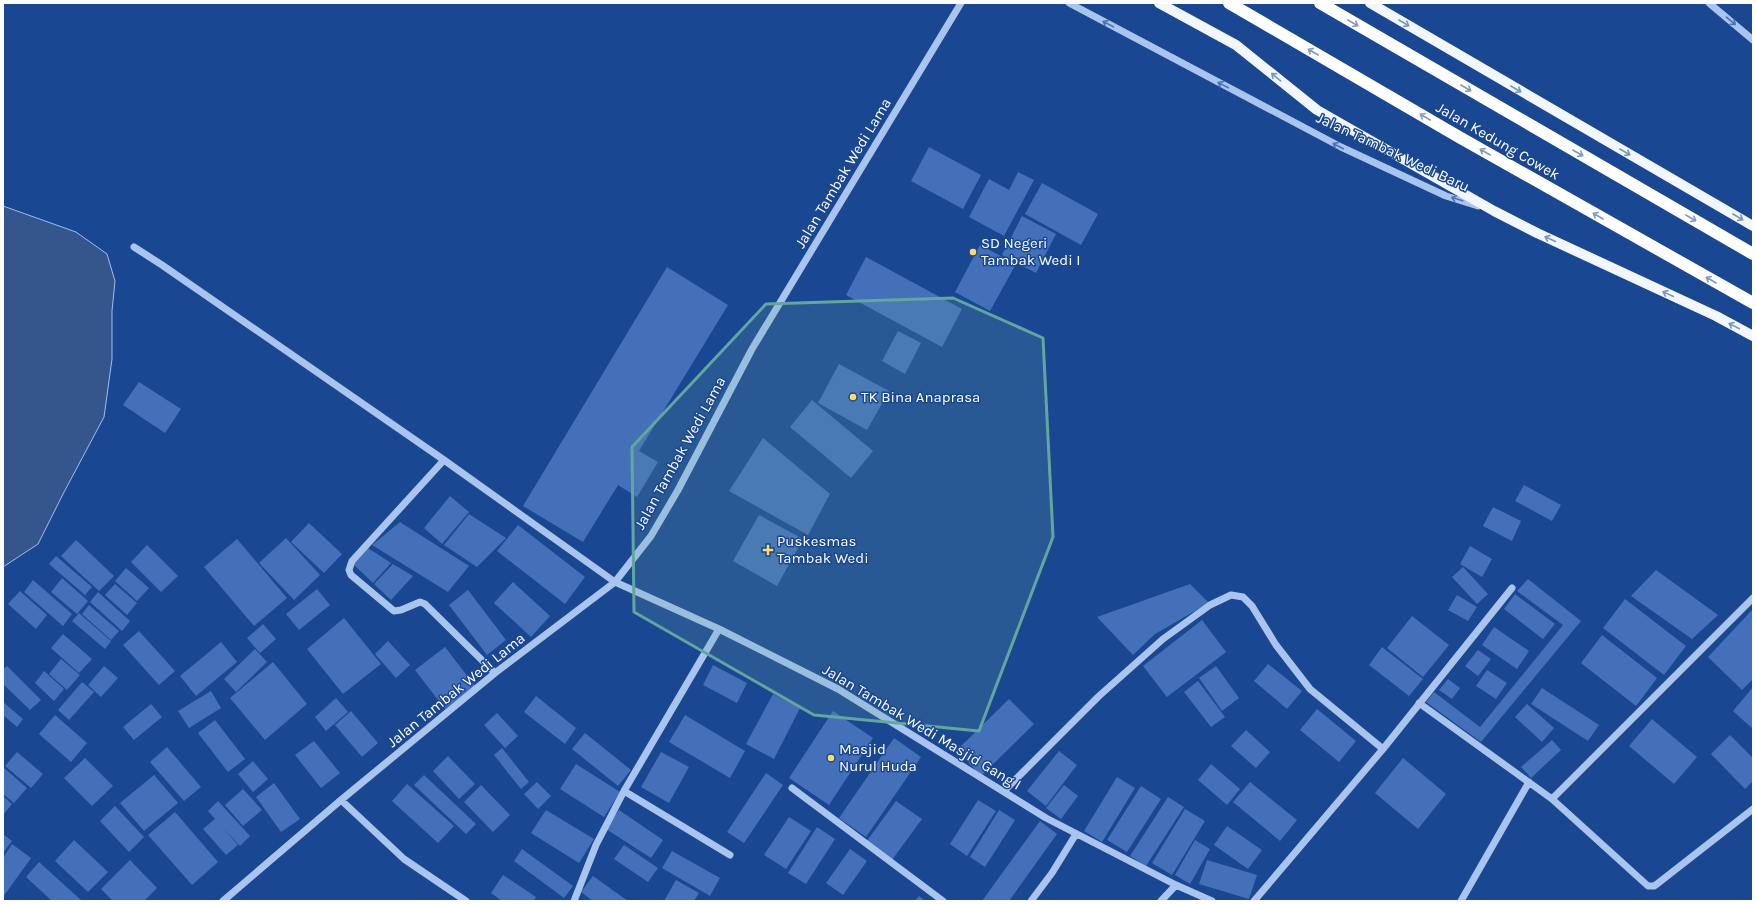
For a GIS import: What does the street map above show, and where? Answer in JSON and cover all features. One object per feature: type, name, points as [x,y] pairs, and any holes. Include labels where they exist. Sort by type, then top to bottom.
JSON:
[{"type":"highway","name":"Jalan Kedung Cowek","points":[[1229,3],[1459,137],[1753,303]]},
{"type":"highway","name":"Jalan Kedung Cowek","points":[[1320,3],[1753,254]]},
{"type":"main road","points":[[1159,3],[1236,45],[1317,110],[1494,211]]},
{"type":"main road","points":[[1370,3],[1753,226]]},
{"type":"main road","name":"Jalan Tambak Wedi Baru","points":[[1494,211],[1537,233],[1716,316],[1753,336]]},
{"type":"street","name":"Jalan Tambak Wedi Lama","points":[[223,901],[341,800],[495,673],[615,582],[651,536],[678,490],[752,349],[961,3]]},
{"type":"street","name":"Jalan Tambak Wedi Baru","points":[[1069,3],[1341,147],[1446,196],[1494,211]]},
{"type":"street","points":[[1710,3],[1753,40]]},
{"type":"street","name":"Jalan Tambak Wedi Masjid Gang I","points":[[134,247],[169,269],[444,460],[615,582],[719,629],[838,689],[1046,818],[1176,885],[1212,901]]},
{"type":"street","points":[[444,460],[352,561],[349,570],[351,575],[394,611],[401,610],[420,602],[426,604],[495,673]]},
{"type":"street","points":[[1254,901],[1383,749],[1512,588]]},
{"type":"street","points":[[1004,791],[1099,696],[1163,639],[1210,606],[1231,594],[1243,597],[1252,606],[1276,645],[1310,689],[1383,749]]},
{"type":"street","points":[[1552,799],[1753,598]]},
{"type":"street","points":[[574,901],[596,845],[624,791],[719,629]]},
{"type":"street","points":[[1419,703],[1552,799],[1646,885],[1652,886],[1753,809]]},
{"type":"street","points":[[1461,901],[1529,782]]},
{"type":"street","points":[[792,788],[943,901]]},
{"type":"street","points":[[624,791],[730,855]]},
{"type":"street","points":[[341,800],[404,859],[466,901]]},
{"type":"street","points":[[1031,901],[1052,873],[1076,834]]},
{"type":"street","points":[[1161,901],[1176,885]]},
{"type":"highlighted area","points":[[953,298],[1043,338],[1053,537],[979,731],[814,715],[634,612],[632,447],[766,304]]},
{"type":"water","points":[[3,206],[76,232],[107,254],[115,281],[112,311],[112,359],[104,417],[38,544],[3,567]]},
{"type":"building","points":[[929,147],[981,175],[963,209],[911,181]]},
{"type":"building","points":[[1018,172],[1034,180],[1004,236],[969,217],[989,179],[1009,190]]},
{"type":"building","points":[[1042,183],[1098,214],[1081,245],[1025,214]]},
{"type":"building","points":[[1022,216],[1056,234],[1036,273],[1002,255]]},
{"type":"building","points":[[980,245],[1016,264],[990,311],[955,292]]},
{"type":"building","points":[[866,257],[962,309],[942,347],[846,295]]},
{"type":"building","points":[[667,267],[728,305],[639,451],[658,462],[637,497],[618,485],[583,542],[523,506]]},
{"type":"building","points":[[898,331],[921,343],[905,374],[882,361]]},
{"type":"building","name":"TK Bina Anaprasa","points":[[839,364],[889,391],[867,430],[818,403]]},
{"type":"building","points":[[139,382],[181,409],[165,433],[123,405]]},
{"type":"building","points":[[812,400],[873,451],[851,478],[790,427]]},
{"type":"building","points":[[763,438],[830,494],[808,535],[729,491]]},
{"type":"building","points":[[1524,485],[1561,505],[1552,521],[1515,501]]},
{"type":"building","points":[[450,496],[469,512],[442,544],[424,528]]},
{"type":"building","points":[[1493,507],[1521,521],[1512,541],[1483,526]]},
{"type":"building","points":[[469,514],[506,538],[477,567],[444,545]]},
{"type":"building","name":"Puskesmas Tambak Wedi","points":[[759,515],[803,539],[777,586],[733,561]]},
{"type":"building","points":[[400,522],[469,566],[448,592],[372,545]]},
{"type":"building","points":[[309,523],[342,554],[324,573],[291,542]]},
{"type":"building","points":[[518,525],[585,577],[565,604],[497,551]]},
{"type":"building","points":[[286,538],[320,575],[294,600],[259,563]]},
{"type":"building","points":[[237,539],[287,598],[254,626],[204,567]]},
{"type":"building","points":[[76,540],[114,576],[99,591],[61,556]]},
{"type":"building","points":[[147,545],[178,576],[161,592],[131,562]]},
{"type":"building","points":[[1470,546],[1492,559],[1482,577],[1460,564]]},
{"type":"building","points":[[368,548],[391,563],[373,583],[353,564]]},
{"type":"building","points":[[56,556],[92,587],[85,595],[49,564]]},
{"type":"building","points":[[393,564],[413,576],[391,600],[374,584]]},
{"type":"building","points":[[1463,567],[1488,594],[1477,604],[1452,577]]},
{"type":"building","points":[[126,568],[149,588],[137,601],[115,581]]},
{"type":"building","points":[[1656,570],[1718,615],[1692,639],[1631,596]]},
{"type":"building","points":[[62,578],[88,601],[77,614],[51,592]]},
{"type":"building","points":[[1528,579],[1581,621],[1481,742],[1426,702],[1434,692],[1480,727],[1563,625],[1517,591]]},
{"type":"building","points":[[33,580],[72,614],[63,626],[24,592]]},
{"type":"building","points":[[513,582],[550,616],[531,637],[494,603]]},
{"type":"building","points":[[115,584],[137,603],[127,615],[105,595]]},
{"type":"building","points":[[1190,584],[1209,603],[1155,634],[1133,655],[1097,617]]},
{"type":"building","points":[[317,589],[330,605],[299,630],[286,614]]},
{"type":"building","points":[[468,590],[506,640],[487,655],[449,605]]},
{"type":"building","points":[[20,591],[47,615],[36,629],[8,604]]},
{"type":"building","points":[[98,592],[130,621],[122,631],[90,602]]},
{"type":"building","points":[[1515,594],[1555,624],[1543,639],[1504,609]]},
{"type":"building","points":[[1457,595],[1477,607],[1468,621],[1448,610]]},
{"type":"building","points":[[1625,599],[1686,646],[1664,675],[1603,628]]},
{"type":"building","points":[[89,605],[119,631],[111,640],[82,614]]},
{"type":"building","points":[[1753,609],[1753,679],[1742,690],[1708,657]]},
{"type":"building","points":[[79,613],[111,641],[105,649],[72,621]]},
{"type":"building","points":[[1412,616],[1449,645],[1423,677],[1387,648]]},
{"type":"building","points":[[344,618],[381,664],[343,694],[307,649]]},
{"type":"building","points":[[1202,620],[1226,652],[1167,697],[1143,666]]},
{"type":"building","points":[[263,624],[276,639],[260,653],[247,638]]},
{"type":"building","points":[[1494,627],[1529,651],[1517,669],[1482,645]]},
{"type":"building","points":[[139,631],[175,671],[159,685],[123,645]]},
{"type":"building","points":[[63,634],[92,659],[79,673],[51,648]]},
{"type":"building","points":[[1602,635],[1657,678],[1636,706],[1581,663]]},
{"type":"building","points":[[388,641],[410,665],[396,678],[375,654]]},
{"type":"building","points":[[221,642],[237,662],[196,696],[180,676]]},
{"type":"building","points":[[445,647],[475,686],[445,709],[415,670]]},
{"type":"building","points":[[1382,647],[1423,679],[1409,696],[1369,665]]},
{"type":"building","points":[[255,649],[267,662],[236,692],[224,679]]},
{"type":"building","points":[[1478,650],[1491,659],[1478,676],[1465,666]]},
{"type":"building","points":[[61,659],[80,675],[67,690],[49,674]]},
{"type":"building","points":[[273,662],[307,704],[265,740],[230,698]]},
{"type":"building","points":[[1268,664],[1302,691],[1287,709],[1254,681]]},
{"type":"building","points":[[713,665],[747,683],[737,703],[703,685]]},
{"type":"building","points":[[7,666],[41,700],[30,710],[3,684],[3,670]]},
{"type":"building","points":[[104,666],[118,678],[101,697],[88,685]]},
{"type":"building","points":[[1216,666],[1239,698],[1222,711],[1199,678]]},
{"type":"building","points":[[1487,670],[1507,683],[1496,699],[1476,686]]},
{"type":"building","points":[[44,671],[64,689],[54,701],[35,683]]},
{"type":"building","points":[[1448,679],[1460,688],[1452,699],[1439,690]]},
{"type":"building","points":[[1198,681],[1225,717],[1211,727],[1184,692]]},
{"type":"building","points":[[82,682],[94,692],[69,720],[58,710]]},
{"type":"building","points":[[1753,687],[1753,729],[1733,711]]},
{"type":"building","points":[[1542,688],[1599,725],[1588,741],[1531,704]]},
{"type":"building","points":[[211,691],[221,708],[189,728],[178,711]]},
{"type":"building","points":[[773,694],[800,708],[774,759],[746,744]]},
{"type":"building","points":[[536,696],[576,728],[565,744],[524,712]]},
{"type":"building","points":[[336,698],[348,712],[326,731],[315,717]]},
{"type":"building","points":[[1009,699],[1034,724],[981,776],[957,750]]},
{"type":"building","points":[[3,702],[23,719],[17,727],[3,715]]},
{"type":"building","points":[[151,704],[162,717],[134,740],[123,727]]},
{"type":"building","points":[[1527,704],[1554,728],[1542,742],[1515,717]]},
{"type":"building","points":[[1317,709],[1356,741],[1339,762],[1300,730]]},
{"type":"building","points":[[351,711],[378,743],[362,757],[335,725]]},
{"type":"building","name":"Masjid Nurul Huda","points":[[833,711],[873,738],[829,805],[789,778]]},
{"type":"building","points":[[497,713],[518,736],[505,748],[484,725]]},
{"type":"building","points":[[55,715],[87,743],[71,762],[39,734]]},
{"type":"building","points":[[685,715],[745,751],[730,778],[669,742]]},
{"type":"building","points":[[1652,719],[1697,757],[1674,784],[1629,746]]},
{"type":"building","points":[[215,720],[245,759],[228,772],[198,733]]},
{"type":"building","points":[[1246,730],[1270,752],[1256,768],[1231,746]]},
{"type":"building","points":[[585,733],[631,770],[618,786],[572,749]]},
{"type":"building","points":[[1730,735],[1753,758],[1753,781],[1745,789],[1711,754]]},
{"type":"building","points":[[894,738],[921,757],[866,837],[839,818]]},
{"type":"building","points":[[1552,740],[1561,750],[1531,778],[1521,767]]},
{"type":"building","points":[[314,741],[340,773],[321,788],[295,755]]},
{"type":"building","points":[[167,747],[201,787],[184,801],[150,762]]},
{"type":"building","points":[[502,748],[529,782],[521,789],[494,755]]},
{"type":"building","points":[[1059,751],[1077,765],[1046,806],[1027,791]]},
{"type":"building","points":[[17,752],[43,774],[31,788],[5,766]]},
{"type":"building","points":[[661,752],[689,767],[669,803],[641,787]]},
{"type":"building","points":[[448,756],[475,784],[459,799],[433,771]]},
{"type":"building","points":[[85,758],[113,786],[92,806],[64,778]]},
{"type":"building","points":[[1403,758],[1446,794],[1418,829],[1375,793]]},
{"type":"building","points":[[253,761],[268,779],[253,792],[238,774]]},
{"type":"building","points":[[576,764],[620,792],[604,817],[560,789]]},
{"type":"building","points":[[1211,764],[1240,789],[1227,805],[1198,780]]},
{"type":"building","points":[[3,767],[27,788],[14,803],[3,794]]},
{"type":"building","points":[[766,773],[783,785],[744,843],[727,832]]},
{"type":"building","points":[[154,775],[178,803],[144,831],[120,803]]},
{"type":"building","points":[[424,775],[476,824],[466,834],[414,785]]},
{"type":"building","points":[[1117,777],[1135,788],[1102,842],[1084,831]]},
{"type":"building","points":[[537,782],[551,796],[538,809],[524,794]]},
{"type":"building","points":[[1250,782],[1297,820],[1280,841],[1233,802]]},
{"type":"building","points":[[274,783],[300,819],[281,832],[256,797]]},
{"type":"building","points":[[407,784],[454,826],[438,843],[392,801]]},
{"type":"building","points":[[481,785],[510,815],[493,832],[464,802]]},
{"type":"building","points":[[1064,785],[1078,796],[1061,819],[1046,808]]},
{"type":"building","points":[[1141,786],[1161,799],[1127,852],[1107,840]]},
{"type":"building","points":[[243,789],[262,810],[243,826],[225,805]]},
{"type":"building","points":[[3,796],[12,804],[3,815]]},
{"type":"building","points":[[1168,797],[1184,807],[1146,866],[1130,856]]},
{"type":"building","points":[[978,800],[996,811],[967,856],[950,844]]},
{"type":"building","points":[[218,801],[250,836],[240,846],[223,828],[238,845],[226,855],[203,829],[215,819],[208,811]]},
{"type":"building","points":[[896,801],[922,819],[892,860],[866,842]]},
{"type":"building","points":[[115,806],[144,837],[129,852],[100,821]]},
{"type":"building","points":[[1185,809],[1205,821],[1172,875],[1152,863]]},
{"type":"building","points":[[546,810],[594,839],[579,863],[531,833]]},
{"type":"building","points":[[619,810],[663,840],[651,858],[606,829]]},
{"type":"building","points":[[999,810],[1015,820],[985,867],[970,857]]},
{"type":"building","points":[[175,812],[218,862],[192,885],[148,835]]},
{"type":"building","points":[[789,817],[811,831],[786,869],[764,855]]},
{"type":"building","points":[[1040,821],[1057,834],[1009,901],[982,901]]},
{"type":"building","points":[[1227,826],[1262,850],[1248,869],[1214,845]]},
{"type":"building","points":[[817,827],[835,839],[806,884],[788,873]]},
{"type":"building","points":[[3,834],[12,841],[3,853]]},
{"type":"building","points":[[74,840],[108,872],[88,892],[55,861]]},
{"type":"building","points":[[1195,840],[1210,849],[1190,884],[1175,875]]},
{"type":"building","points":[[12,844],[31,858],[3,897],[3,858]]},
{"type":"building","points":[[624,845],[658,868],[648,882],[614,859]]},
{"type":"building","points":[[522,849],[573,886],[564,898],[514,861]]},
{"type":"building","points":[[850,849],[867,861],[843,895],[826,883]]},
{"type":"building","points":[[672,851],[720,878],[710,896],[662,868]]},
{"type":"building","points":[[130,860],[157,888],[144,901],[113,901],[101,889]]},
{"type":"building","points":[[1207,860],[1257,875],[1249,899],[1199,884]]},
{"type":"building","points":[[39,862],[81,900],[52,901],[26,877]]},
{"type":"building","points":[[503,875],[536,897],[534,901],[502,901],[491,893]]},
{"type":"building","points":[[593,876],[628,901],[593,901],[581,892]]},
{"type":"building","points":[[676,880],[699,893],[694,901],[664,901]]},
{"type":"building","points":[[919,896],[925,901],[915,901]]},
{"type":"place","name":"SD Negeri Tambak Wedi I","points":[[973,252]]},
{"type":"place","name":"TK Bina Anaprasa","points":[[853,397]]},
{"type":"place","name":"Puskesmas Tambak Wedi","points":[[768,550]]},
{"type":"place","name":"Masjid Nurul Huda","points":[[831,758]]}]
